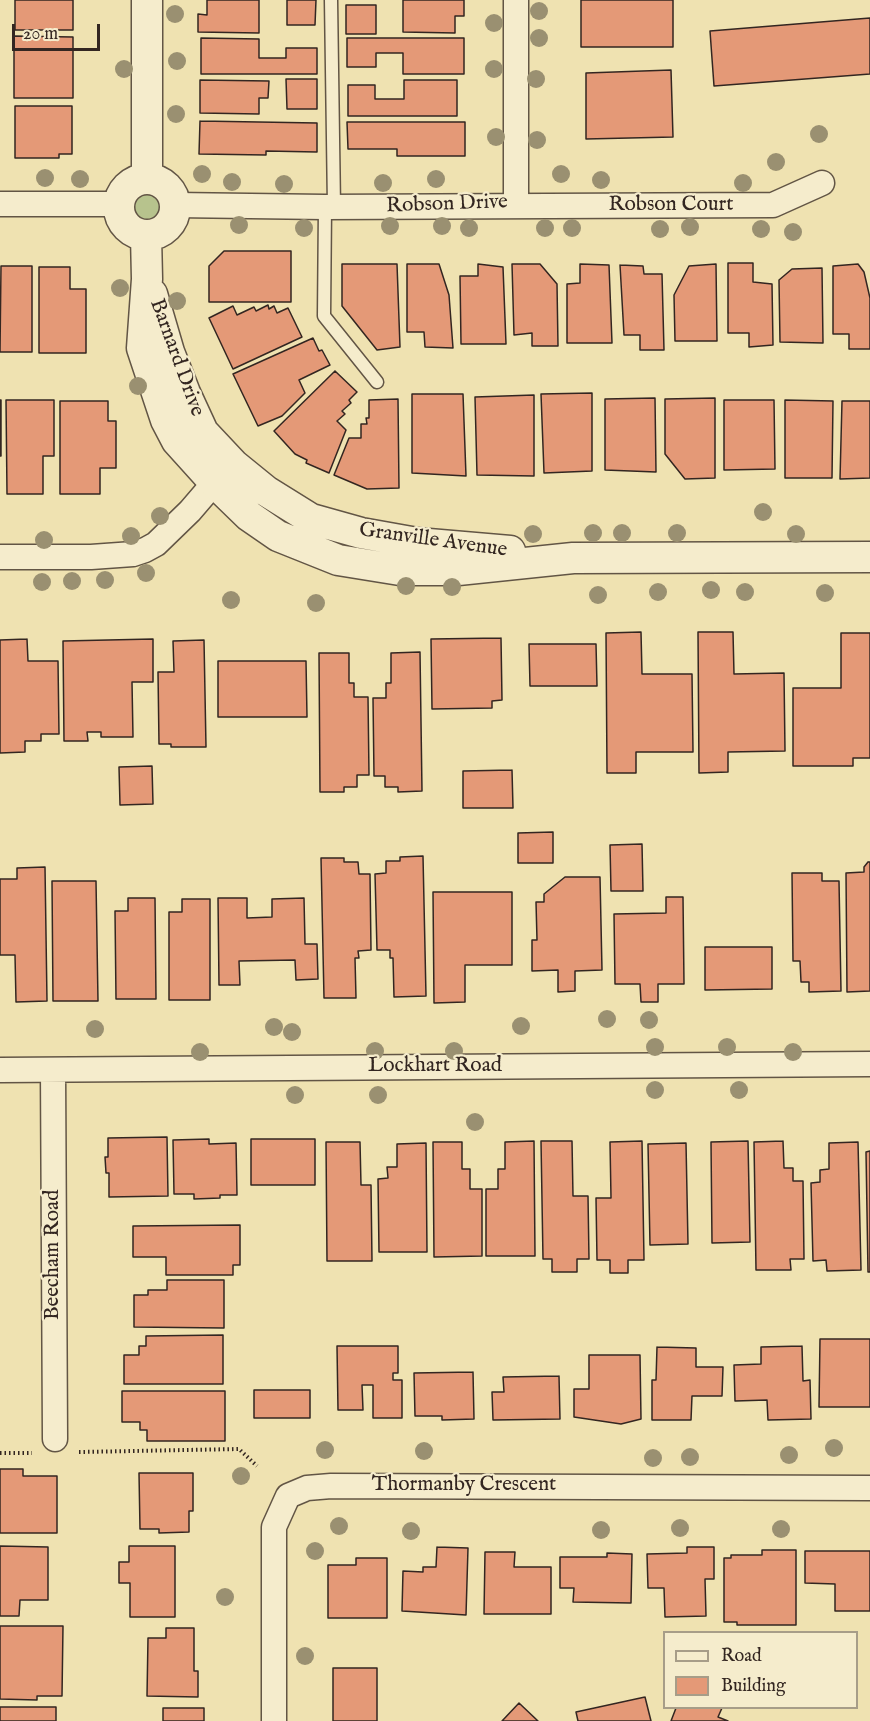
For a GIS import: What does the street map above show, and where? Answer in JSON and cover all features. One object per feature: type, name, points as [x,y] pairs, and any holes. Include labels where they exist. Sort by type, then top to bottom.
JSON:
[{"type":"street","points":[[147,0],[147,177]]},
{"type":"street","name":"Robson Drive","points":[[175,204],[329,207],[516,206],[516,0]]},
{"type":"street","points":[[147,177],[161,181],[172,192],[175,204],[172,222],[161,232],[146,236],[132,231],[121,221],[118,204],[122,192],[132,181],[147,177]]},
{"type":"street","name":"Robson Court","points":[[516,206],[773,206],[822,183]]},
{"type":"street","points":[[0,204],[118,204]]},
{"type":"street","name":"Barnard Drive","points":[[146,236],[147,279],[142,348],[151,380],[166,420],[177,441],[222,472]]},
{"type":"street","points":[[0,557],[91,557],[133,554],[145,550],[156,544],[183,518],[222,472]]},
{"type":"street","name":"Granville Avenue","points":[[222,472],[266,491],[311,519],[362,533],[417,543],[573,558],[870,557]]},
{"type":"street","name":"Lockhart Road","points":[[0,1070],[870,1064]]},
{"type":"street","name":"Beecham Road","points":[[45,1446],[53,1070]]},
{"type":"street","name":"Thormanby Crescent","points":[[274,1721],[274,1527],[288,1497],[307,1488],[332,1486],[870,1488]]},
{"type":"lane","points":[[331,0],[329,207],[324,316],[377,382]]},
{"type":"path","points":[[0,1453],[45,1446]]},
{"type":"path","points":[[76,1452],[239,1449],[257,1466]]},
{"type":"green space","points":[[147,184],[163,190],[169,206],[163,222],[147,228],[131,222],[125,206],[131,190]]},
{"type":"building","points":[[15,0],[73,0],[73,30],[15,30]]},
{"type":"building","points":[[207,0],[259,0],[259,33],[198,32],[198,14],[207,15]]},
{"type":"building","points":[[287,0],[316,0],[315,25],[287,25]]},
{"type":"building","points":[[403,0],[464,0],[464,16],[455,16],[455,33],[403,32]]},
{"type":"building","points":[[581,0],[673,0],[673,47],[581,47]]},
{"type":"building","points":[[346,5],[376,5],[376,34],[346,34]]},
{"type":"building","points":[[870,18],[870,74],[714,86],[710,31]]},
{"type":"building","points":[[14,36],[73,37],[73,98],[14,98]]},
{"type":"building","points":[[201,38],[259,39],[259,58],[286,58],[286,48],[317,48],[317,74],[201,74]]},
{"type":"building","points":[[347,38],[464,38],[464,74],[403,74],[403,53],[376,53],[376,67],[347,67]]},
{"type":"building","points":[[671,70],[673,137],[586,139],[586,73]]},
{"type":"building","points":[[286,79],[317,79],[317,109],[287,109]]},
{"type":"building","points":[[200,80],[269,81],[268,98],[259,98],[259,114],[200,113]]},
{"type":"building","points":[[404,80],[457,80],[457,116],[348,116],[348,85],[375,85],[375,99],[404,99]]},
{"type":"building","points":[[15,106],[72,106],[72,154],[59,154],[59,158],[15,158]]},
{"type":"building","points":[[200,121],[317,123],[317,152],[266,151],[266,155],[199,154]]},
{"type":"building","points":[[347,122],[465,122],[465,156],[397,156],[397,149],[348,149]]},
{"type":"building","points":[[224,251],[291,251],[291,302],[209,302],[209,266]]},
{"type":"building","points":[[728,263],[753,263],[753,282],[772,284],[773,345],[749,347],[749,333],[728,333]]},
{"type":"building","points":[[342,264],[397,264],[400,347],[377,350],[342,306]]},
{"type":"building","points":[[407,264],[439,264],[449,295],[453,348],[425,347],[424,332],[407,332]]},
{"type":"building","points":[[478,264],[503,267],[506,344],[461,344],[460,276],[478,276]]},
{"type":"building","points":[[512,264],[540,264],[557,284],[558,346],[532,346],[532,333],[514,335]]},
{"type":"building","points":[[580,264],[609,265],[612,343],[567,343],[567,284],[580,283]]},
{"type":"building","points":[[716,264],[717,341],[675,341],[674,295],[689,266]]},
{"type":"building","points":[[858,264],[864,272],[870,298],[870,349],[849,349],[849,334],[833,334],[833,266]]},
{"type":"building","points":[[620,265],[643,266],[644,274],[662,274],[664,350],[640,350],[640,335],[624,335]]},
{"type":"building","points":[[1,266],[32,266],[32,352],[0,352]]},
{"type":"building","points":[[39,267],[70,267],[70,289],[86,289],[86,353],[39,353]]},
{"type":"building","points":[[822,268],[823,343],[780,342],[779,280],[792,269]]},
{"type":"building","points":[[268,305],[269,309],[274,306],[277,313],[288,308],[302,337],[233,369],[209,318],[233,306],[237,315],[254,307],[256,311]]},
{"type":"building","points":[[313,338],[319,351],[322,350],[330,365],[299,380],[305,393],[282,416],[258,426],[233,374]]},
{"type":"building","points":[[335,371],[357,392],[349,400],[351,403],[342,411],[345,414],[337,421],[346,430],[329,473],[306,463],[307,460],[295,454],[274,431]]},
{"type":"building","points":[[592,393],[592,471],[544,473],[541,394]]},
{"type":"building","points":[[412,394],[463,394],[466,476],[412,473]]},
{"type":"building","points":[[534,395],[534,476],[477,475],[475,397]]},
{"type":"building","points":[[655,398],[656,472],[605,470],[605,399]]},
{"type":"building","points":[[715,398],[715,478],[685,479],[665,454],[665,399]]},
{"type":"building","points":[[398,399],[399,488],[367,489],[334,475],[349,438],[361,438],[361,424],[367,424],[366,418],[369,418],[369,400]]},
{"type":"building","points":[[1,400],[1,456],[0,456]]},
{"type":"building","points":[[6,400],[54,400],[54,456],[43,456],[43,494],[7,494]]},
{"type":"building","points":[[724,400],[774,400],[775,469],[724,470]]},
{"type":"building","points":[[785,400],[833,401],[832,478],[785,478]]},
{"type":"building","points":[[60,401],[108,401],[108,421],[116,421],[116,468],[100,468],[100,494],[60,494]]},
{"type":"building","points":[[842,401],[870,401],[870,478],[840,479]]},
{"type":"building","points":[[641,632],[642,674],[692,674],[693,752],[636,752],[636,773],[607,773],[606,633]]},
{"type":"building","points":[[698,632],[733,632],[734,674],[784,673],[785,751],[728,752],[728,772],[699,773]]},
{"type":"building","points":[[841,633],[870,633],[870,758],[853,758],[853,766],[793,766],[793,688],[841,688]]},
{"type":"building","points":[[501,638],[502,700],[492,701],[492,708],[432,709],[431,639]]},
{"type":"building","points":[[27,639],[28,661],[58,661],[59,734],[41,734],[41,741],[25,741],[25,752],[0,753],[0,640]]},
{"type":"building","points":[[153,639],[153,682],[132,682],[133,737],[101,737],[101,732],[87,732],[88,741],[64,741],[63,641]]},
{"type":"building","points":[[204,640],[206,747],[171,747],[171,744],[159,744],[158,672],[174,672],[173,641]]},
{"type":"building","points":[[529,644],[596,644],[597,686],[530,686]]},
{"type":"building","points":[[420,652],[422,791],[398,792],[398,787],[385,787],[385,776],[374,776],[373,698],[386,698],[386,683],[391,683],[391,653]]},
{"type":"building","points":[[319,653],[349,653],[349,683],[354,683],[354,697],[368,697],[369,775],[357,775],[357,787],[344,787],[344,792],[320,792]]},
{"type":"building","points":[[218,661],[306,661],[307,717],[218,717]]},
{"type":"building","points":[[152,766],[153,804],[120,805],[119,767]]},
{"type":"building","points":[[512,770],[513,808],[463,808],[463,771]]},
{"type":"building","points":[[553,832],[553,863],[518,863],[518,833]]},
{"type":"building","points":[[642,844],[643,891],[611,891],[610,845]]},
{"type":"building","points":[[423,856],[426,996],[394,997],[393,958],[390,958],[390,950],[377,950],[375,874],[386,873],[386,861],[400,861],[400,857]]},
{"type":"building","points":[[321,858],[344,858],[344,862],[358,862],[359,874],[370,874],[371,950],[358,951],[359,958],[355,958],[356,998],[324,998]]},
{"type":"building","points":[[870,862],[870,991],[847,992],[846,873],[864,872],[864,867]]},
{"type":"building","points":[[45,867],[47,1001],[16,1002],[15,955],[0,955],[0,879],[17,879],[17,868]]},
{"type":"building","points":[[792,873],[822,873],[822,881],[839,881],[841,991],[809,992],[809,982],[801,982],[800,961],[793,961]]},
{"type":"building","points":[[565,877],[600,877],[602,970],[575,971],[575,991],[558,992],[558,970],[532,971],[532,940],[537,940],[536,902],[544,902],[544,894]]},
{"type":"building","points":[[52,881],[96,881],[98,1001],[53,1001]]},
{"type":"building","points":[[433,892],[512,892],[512,965],[465,965],[465,1002],[434,1003]]},
{"type":"building","points":[[666,897],[683,897],[684,984],[658,984],[658,1002],[641,1002],[640,984],[615,984],[614,914],[666,913]]},
{"type":"building","points":[[128,898],[155,898],[156,999],[116,999],[115,911],[128,911]]},
{"type":"building","points":[[218,898],[247,898],[247,918],[272,917],[272,899],[304,898],[305,944],[317,944],[318,979],[296,980],[295,960],[239,961],[240,985],[219,985]]},
{"type":"building","points":[[182,899],[210,899],[210,1000],[169,1000],[169,912],[182,912]]},
{"type":"building","points":[[705,947],[772,947],[772,989],[705,990]]},
{"type":"building","points":[[167,1137],[168,1196],[109,1197],[109,1173],[106,1173],[105,1157],[108,1157],[108,1138]]},
{"type":"building","points":[[209,1139],[209,1144],[236,1143],[237,1195],[194,1199],[194,1194],[174,1194],[173,1140]]},
{"type":"building","points":[[251,1139],[315,1139],[315,1185],[251,1185]]},
{"type":"building","points":[[534,1141],[535,1256],[486,1256],[486,1189],[498,1189],[498,1169],[505,1169],[505,1142]]},
{"type":"building","points":[[541,1141],[572,1141],[573,1196],[588,1196],[589,1259],[577,1259],[577,1272],[552,1272],[552,1259],[543,1259]]},
{"type":"building","points":[[642,1141],[644,1260],[628,1260],[628,1273],[610,1273],[610,1260],[597,1260],[596,1198],[611,1198],[610,1142]]},
{"type":"building","points":[[748,1141],[750,1242],[712,1243],[711,1142]]},
{"type":"building","points":[[783,1141],[784,1168],[793,1168],[793,1181],[803,1181],[804,1259],[790,1259],[791,1270],[756,1270],[754,1142]]},
{"type":"building","points":[[326,1142],[360,1142],[361,1185],[371,1185],[372,1261],[327,1261]]},
{"type":"building","points":[[433,1142],[462,1142],[462,1169],[470,1169],[470,1189],[482,1189],[482,1256],[434,1257]]},
{"type":"building","points":[[858,1142],[861,1270],[827,1271],[826,1260],[813,1261],[811,1183],[820,1182],[820,1170],[829,1169],[829,1143]]},
{"type":"building","points":[[426,1143],[427,1252],[379,1252],[378,1179],[388,1178],[387,1167],[397,1167],[397,1144]]},
{"type":"building","points":[[686,1143],[688,1244],[650,1245],[648,1144]]},
{"type":"building","points":[[870,1151],[870,1272],[868,1272],[866,1152]]},
{"type":"building","points":[[240,1225],[240,1265],[233,1265],[233,1275],[166,1275],[166,1257],[133,1257],[133,1226]]},
{"type":"building","points":[[167,1280],[224,1280],[224,1328],[134,1327],[134,1295],[148,1295],[148,1290],[167,1290]]},
{"type":"building","points":[[223,1335],[223,1384],[124,1384],[124,1355],[139,1355],[139,1346],[146,1346],[146,1336]]},
{"type":"building","points":[[820,1339],[870,1339],[870,1407],[819,1407]]},
{"type":"building","points":[[337,1346],[398,1346],[398,1373],[393,1373],[393,1380],[402,1380],[402,1418],[373,1418],[373,1385],[362,1385],[363,1410],[338,1410]]},
{"type":"building","points":[[802,1346],[803,1381],[810,1380],[811,1419],[768,1420],[767,1400],[735,1401],[734,1365],[761,1364],[761,1347]]},
{"type":"building","points":[[657,1347],[696,1348],[696,1367],[723,1367],[722,1396],[692,1396],[691,1420],[652,1420],[652,1380],[656,1380]]},
{"type":"building","points":[[589,1355],[640,1355],[641,1419],[621,1424],[574,1417],[574,1389],[589,1389]]},
{"type":"building","points":[[473,1372],[474,1419],[442,1420],[442,1416],[415,1416],[414,1373]]},
{"type":"building","points":[[559,1376],[560,1419],[493,1420],[492,1392],[504,1392],[503,1377]]},
{"type":"building","points":[[254,1390],[310,1390],[310,1418],[254,1418]]},
{"type":"building","points":[[122,1391],[225,1391],[225,1441],[147,1441],[147,1430],[140,1430],[140,1422],[122,1422]]},
{"type":"building","points":[[0,1469],[23,1469],[23,1476],[57,1476],[57,1533],[0,1533]]},
{"type":"building","points":[[139,1473],[193,1473],[193,1511],[189,1511],[189,1532],[159,1533],[159,1529],[140,1529]]},
{"type":"building","points":[[0,1546],[48,1547],[48,1600],[20,1600],[19,1616],[0,1616]]},
{"type":"building","points":[[129,1546],[175,1546],[175,1617],[130,1617],[130,1583],[119,1583],[119,1562],[129,1562]]},
{"type":"building","points":[[437,1547],[468,1548],[466,1615],[402,1611],[403,1571],[423,1572],[423,1567],[436,1567]]},
{"type":"building","points":[[687,1547],[714,1547],[714,1579],[705,1579],[706,1616],[665,1617],[664,1588],[648,1588],[647,1554],[687,1553]]},
{"type":"building","points":[[762,1550],[796,1550],[796,1625],[737,1625],[737,1622],[724,1622],[724,1558],[731,1558],[731,1555],[762,1555]]},
{"type":"building","points":[[805,1551],[870,1551],[870,1611],[835,1611],[835,1584],[805,1583]]},
{"type":"building","points":[[485,1552],[515,1552],[514,1567],[551,1567],[551,1614],[484,1614]]},
{"type":"building","points":[[607,1553],[632,1554],[631,1603],[573,1602],[574,1588],[560,1588],[560,1557],[607,1557]]},
{"type":"building","points":[[356,1558],[387,1558],[387,1618],[328,1618],[328,1565],[356,1565]]},
{"type":"building","points":[[0,1626],[63,1626],[62,1696],[37,1696],[37,1700],[0,1699]]},
{"type":"building","points":[[166,1628],[194,1628],[194,1671],[198,1671],[198,1697],[147,1696],[148,1638],[166,1638]]},
{"type":"building","points":[[333,1668],[377,1668],[377,1721],[333,1721]]},
{"type":"building","points":[[645,1697],[651,1721],[578,1721],[576,1712]]},
{"type":"building","points":[[519,1703],[538,1721],[502,1721]]},
{"type":"building","points":[[0,1707],[56,1707],[56,1721],[0,1721]]},
{"type":"building","points":[[163,1708],[204,1708],[204,1721],[163,1721]]},
{"type":"building","points":[[676,1709],[722,1709],[718,1717],[728,1721],[671,1721]]}]
